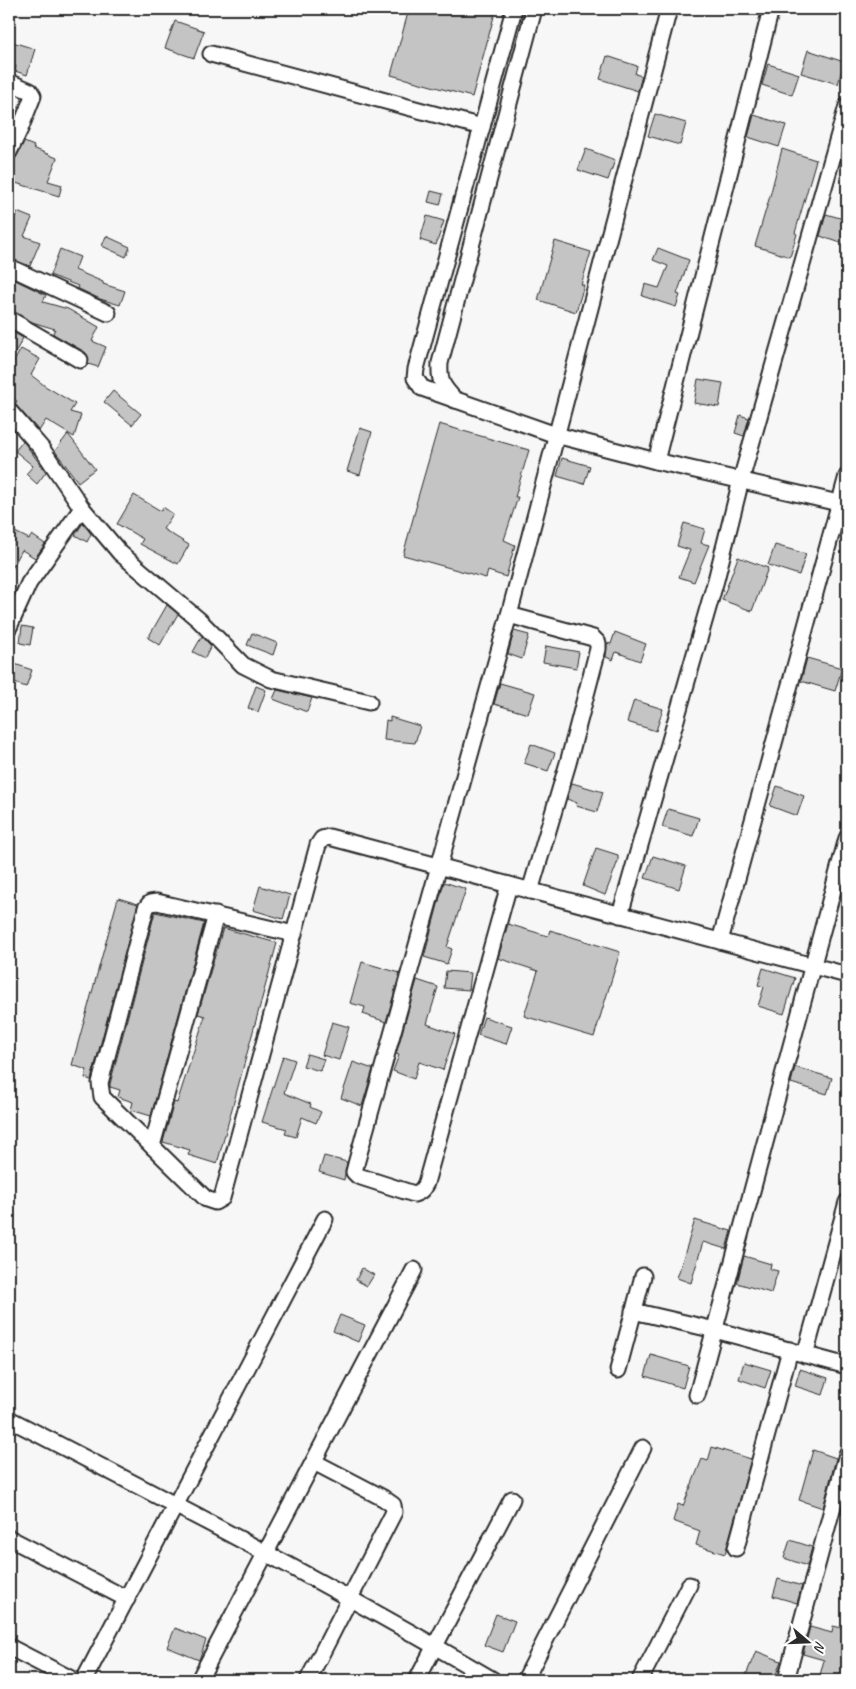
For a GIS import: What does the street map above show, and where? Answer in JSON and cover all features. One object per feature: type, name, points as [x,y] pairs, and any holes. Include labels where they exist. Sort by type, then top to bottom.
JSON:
[{"type":"street","points":[[514,9],[415,378],[422,388],[456,402],[556,436],[844,504]]},
{"type":"street","points":[[456,402],[443,388],[440,363],[534,9]]},
{"type":"street","points":[[509,885],[426,1183],[419,1192],[414,1194],[358,1176],[354,1172],[509,615],[668,9]]},
{"type":"street","points":[[656,461],[771,9]]},
{"type":"street","points":[[211,54],[482,128]]},
{"type":"street","points":[[9,82],[30,91],[33,96],[9,152]]},
{"type":"street","points":[[620,915],[716,580],[741,480],[847,106]]},
{"type":"street","points":[[487,109],[506,115]]},
{"type":"street","points":[[9,267],[108,313]]},
{"type":"street","points":[[9,320],[80,360]]},
{"type":"street","points":[[9,411],[42,449],[82,508],[120,552],[199,620],[244,665],[271,679],[369,702]]},
{"type":"street","points":[[720,942],[778,725],[844,504],[847,476]]},
{"type":"street","points":[[9,627],[29,583],[82,508]]},
{"type":"street","points":[[509,615],[593,638],[598,644],[568,763],[530,891]]},
{"type":"street","points":[[294,934],[158,902],[150,903],[146,908],[100,1083],[100,1091],[102,1097],[206,1199],[215,1202],[222,1198],[294,934],[318,845],[322,839],[329,837],[847,975]]},
{"type":"street","points":[[697,1395],[847,838]]},
{"type":"street","points":[[152,1146],[216,915]]},
{"type":"street","points":[[806,1354],[847,1202]]},
{"type":"street","points":[[84,1680],[324,1219]]},
{"type":"street","points":[[199,1680],[414,1270]]},
{"type":"street","points":[[618,1370],[643,1276]]},
{"type":"street","points":[[633,1312],[715,1330],[847,1366]]},
{"type":"street","points":[[736,1548],[790,1350]]},
{"type":"street","points":[[9,1419],[266,1553],[493,1680]]},
{"type":"street","points":[[525,1680],[643,1448]]},
{"type":"street","points":[[786,1680],[847,1454]]},
{"type":"street","points":[[308,1680],[394,1512],[393,1505],[314,1462]]},
{"type":"street","points":[[417,1680],[512,1500]]},
{"type":"street","points":[[9,1538],[127,1599]]},
{"type":"street","points":[[640,1680],[689,1585]]},
{"type":"street","points":[[9,1646],[72,1680]]},
{"type":"building","points":[[409,9],[496,9],[472,97],[391,75]]},
{"type":"building","points":[[175,21],[204,31],[194,58],[165,48]]},
{"type":"building","points":[[9,41],[35,49],[27,75],[15,71],[16,66],[9,64]]},
{"type":"building","points":[[808,50],[844,62],[838,84],[801,73]]},
{"type":"building","points":[[607,56],[637,66],[635,74],[642,76],[638,91],[600,79]]},
{"type":"building","points":[[768,64],[799,74],[792,95],[762,85]]},
{"type":"building","points":[[655,114],[686,123],[680,145],[648,136]]},
{"type":"building","points":[[754,115],[786,125],[779,147],[748,137]]},
{"type":"building","points":[[24,142],[57,158],[48,181],[62,185],[59,196],[9,181],[9,173],[14,160]]},
{"type":"building","points":[[586,149],[615,160],[608,180],[578,170]]},
{"type":"building","points":[[782,149],[816,160],[790,257],[755,246]]},
{"type":"building","points":[[431,191],[443,194],[440,205],[428,202]]},
{"type":"building","points":[[17,212],[32,218],[24,236],[40,242],[30,266],[9,258],[9,232]]},
{"type":"building","points":[[826,214],[847,220],[847,245],[820,236]]},
{"type":"building","points":[[427,216],[444,221],[436,245],[420,240]]},
{"type":"building","points":[[106,236],[130,247],[126,257],[102,246]]},
{"type":"building","points":[[555,241],[591,252],[581,285],[584,285],[576,312],[538,300]]},
{"type":"building","points":[[658,248],[689,260],[677,294],[680,295],[676,307],[642,296],[645,284],[659,288],[668,266],[653,260]]},
{"type":"building","points":[[60,249],[80,257],[75,270],[103,282],[103,284],[125,291],[120,305],[100,299],[77,288],[78,286],[50,275]]},
{"type":"building","points":[[9,277],[46,295],[43,302],[68,309],[99,327],[92,341],[106,347],[98,367],[88,364],[88,356],[85,352],[55,335],[53,333],[55,329],[32,322],[9,310]]},
{"type":"building","points":[[9,330],[23,338],[9,364]]},
{"type":"building","points":[[21,349],[40,359],[31,375],[75,404],[70,412],[81,415],[74,437],[46,420],[39,431],[15,404],[17,401],[9,396],[9,370]]},
{"type":"building","points":[[698,379],[723,383],[719,407],[694,403]]},
{"type":"building","points":[[113,391],[141,414],[132,425],[104,402]]},
{"type":"building","points":[[740,415],[749,418],[744,436],[735,433]]},
{"type":"building","points":[[439,424],[529,450],[515,497],[518,497],[504,540],[515,545],[506,577],[488,571],[486,578],[403,555]]},
{"type":"building","points":[[360,428],[372,432],[360,475],[347,471]]},
{"type":"building","points":[[68,434],[95,469],[78,482],[55,451]]},
{"type":"building","points":[[23,441],[46,472],[37,484],[26,474],[33,466],[15,451]]},
{"type":"building","points":[[562,458],[590,466],[584,484],[557,476]]},
{"type":"building","points":[[134,495],[161,511],[163,507],[173,514],[163,529],[189,545],[178,564],[140,544],[143,539],[117,524]]},
{"type":"building","points":[[83,523],[91,534],[87,542],[75,535]]},
{"type":"building","points":[[684,523],[705,529],[701,543],[709,545],[694,582],[679,577],[690,550],[677,546]]},
{"type":"building","points":[[9,529],[29,539],[32,535],[45,544],[35,558],[22,550],[9,574]]},
{"type":"building","points":[[775,545],[806,554],[799,575],[768,565]]},
{"type":"building","points":[[738,557],[768,568],[752,611],[722,600]]},
{"type":"building","points":[[167,605],[178,614],[160,645],[148,638]]},
{"type":"building","points":[[22,626],[33,628],[30,645],[20,643]]},
{"type":"building","points":[[514,631],[529,635],[522,659],[508,654]]},
{"type":"building","points":[[615,632],[646,644],[640,661],[616,652],[613,660],[606,657],[607,643],[611,644]]},
{"type":"building","points":[[252,633],[277,643],[273,655],[247,645]]},
{"type":"building","points":[[202,636],[211,646],[205,658],[193,652]]},
{"type":"building","points":[[546,646],[579,652],[576,668],[543,662]]},
{"type":"building","points":[[807,658],[842,668],[835,691],[801,681]]},
{"type":"building","points":[[9,662],[32,670],[26,687],[9,681]]},
{"type":"building","points":[[500,683],[535,693],[528,714],[494,704]]},
{"type":"building","points":[[256,686],[266,690],[258,712],[248,708]]},
{"type":"building","points":[[277,690],[312,698],[307,712],[273,699]]},
{"type":"building","points":[[634,700],[663,709],[656,731],[627,722]]},
{"type":"building","points":[[390,717],[420,726],[415,743],[384,740],[386,720],[390,721]]},
{"type":"building","points":[[531,744],[555,753],[548,771],[524,763]]},
{"type":"building","points":[[572,783],[603,792],[597,812],[576,806],[577,803],[567,799]]},
{"type":"building","points":[[777,786],[804,796],[797,816],[770,806]]},
{"type":"building","points":[[668,809],[699,818],[693,836],[662,827]]},
{"type":"building","points":[[596,848],[618,855],[618,861],[605,895],[583,886]]},
{"type":"building","points":[[653,856],[686,866],[679,889],[645,878]]},
{"type":"building","points":[[444,882],[466,889],[447,947],[452,949],[447,964],[424,957]]},
{"type":"building","points":[[260,886],[290,895],[283,919],[253,910]]},
{"type":"building","points":[[118,898],[138,904],[91,1080],[85,1078],[87,1070],[72,1065]]},
{"type":"building","points":[[155,912],[204,923],[151,1116],[131,1110],[133,1102],[118,1097],[120,1090],[110,1087],[110,1084]]},
{"type":"building","points":[[508,924],[548,936],[550,930],[620,952],[594,1037],[524,1016],[538,971],[498,958]]},
{"type":"building","points":[[223,928],[277,943],[217,1164],[188,1155],[190,1150],[163,1142],[174,1102],[177,1103],[205,1016],[198,1014]]},
{"type":"building","points":[[362,962],[400,973],[386,1022],[363,1014],[365,1007],[350,1003]]},
{"type":"building","points":[[763,968],[795,978],[784,1014],[758,1006],[764,987],[758,985]]},
{"type":"building","points":[[446,971],[471,973],[469,990],[444,988]]},
{"type":"building","points":[[417,980],[438,987],[427,1024],[455,1034],[443,1070],[419,1062],[414,1079],[393,1071],[399,1055],[396,1054]]},
{"type":"building","points":[[484,1017],[512,1026],[506,1044],[478,1035]]},
{"type":"building","points":[[332,1022],[349,1027],[339,1060],[322,1055]]},
{"type":"building","points":[[307,1054],[324,1059],[320,1071],[303,1066]]},
{"type":"building","points":[[283,1056],[295,1060],[284,1093],[311,1104],[310,1107],[321,1112],[316,1123],[302,1117],[296,1137],[285,1134],[287,1129],[262,1122]]},
{"type":"building","points":[[353,1062],[373,1069],[362,1106],[341,1098]]},
{"type":"building","points":[[795,1067],[832,1078],[827,1094],[791,1083]]},
{"type":"building","points":[[324,1156],[347,1162],[344,1180],[319,1172]]},
{"type":"building","points":[[695,1220],[731,1231],[726,1249],[703,1242],[691,1283],[677,1278]]},
{"type":"building","points":[[744,1256],[771,1264],[770,1269],[778,1271],[771,1293],[737,1283]]},
{"type":"building","points":[[362,1268],[374,1275],[367,1286],[356,1280]]},
{"type":"building","points":[[340,1315],[365,1325],[358,1342],[333,1331]]},
{"type":"building","points":[[651,1355],[689,1366],[683,1388],[645,1376]]},
{"type":"building","points":[[744,1362],[771,1370],[765,1388],[739,1379]]},
{"type":"building","points":[[800,1369],[828,1378],[823,1395],[795,1386]]},
{"type":"building","points":[[712,1447],[751,1459],[725,1554],[696,1545],[700,1531],[673,1521],[678,1504],[683,1506],[702,1459],[708,1461]]},
{"type":"building","points":[[813,1450],[836,1458],[823,1508],[799,1500]]},
{"type":"building","points":[[847,1489],[847,1515],[841,1513]]},
{"type":"building","points":[[790,1540],[812,1547],[807,1566],[784,1558]]},
{"type":"building","points":[[778,1579],[802,1586],[797,1603],[773,1596]]},
{"type":"building","points":[[496,1614],[515,1621],[503,1652],[484,1645]]},
{"type":"building","points":[[833,1626],[847,1629],[847,1680],[837,1680],[820,1675],[824,1660],[803,1654],[810,1627],[832,1633]]},
{"type":"building","points":[[175,1628],[206,1640],[199,1660],[167,1647]]},
{"type":"building","points":[[756,1651],[781,1661],[774,1680],[744,1680]]}]
